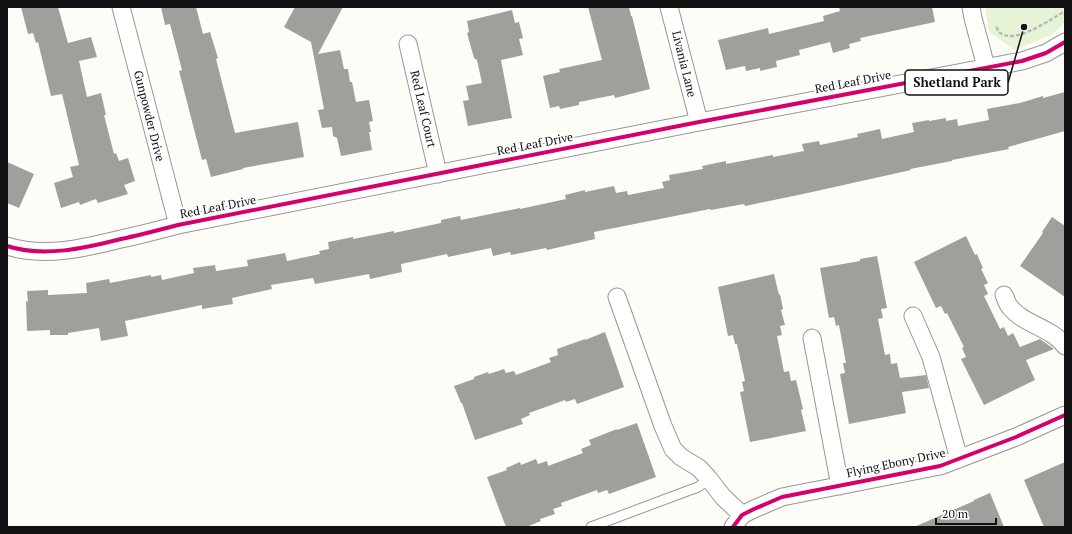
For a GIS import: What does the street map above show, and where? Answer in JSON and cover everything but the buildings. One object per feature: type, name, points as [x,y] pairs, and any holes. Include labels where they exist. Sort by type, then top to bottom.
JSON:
[{"type":"street","name":"Gunpowder Drive","points":[[121,7],[178,225]]},
{"type":"street","name":"Livania Lane","points":[[669,7],[699,122]]},
{"type":"street","points":[[971,7],[986,67]]},
{"type":"street","name":"Red Leaf Drive","points":[[7,246],[40,252],[62,251],[92,246],[178,225],[699,122],[1022,61],[1046,53],[1065,42]]},
{"type":"street","name":"Red Leaf Court","points":[[408,44],[438,174]]},
{"type":"street","points":[[1004,295],[1009,306],[1019,316],[1053,334],[1065,346]]},
{"type":"street","points":[[617,297],[663,426],[673,449],[681,457],[699,468],[709,479],[723,497],[738,521]]},
{"type":"street","points":[[913,316],[931,357],[959,459]]},
{"type":"street","points":[[812,338],[840,486]]},
{"type":"street","name":"Flying Ebony Drive","points":[[738,521],[754,509],[782,497],[940,466],[1016,437],[1065,415]]},
{"type":"lane","points":[[591,527],[698,487],[709,479]]},
{"type":"path","points":[[994,23],[999,32],[1007,36],[1022,35],[1065,11]]},
{"type":"green space","points":[[985,7],[1065,7],[1065,23],[1051,35],[1015,50],[989,32]]},
{"type":"cycle path","points":[[7,246],[21,250],[35,251],[64,250],[93,246],[178,225],[699,122],[1022,61],[1046,53],[1065,42]]},
{"type":"cycle path","points":[[733,527],[742,515],[782,497],[940,466],[1016,437],[1065,415]]},
{"type":"place","name":"Shetland Park","points":[[1024,27]]}]
